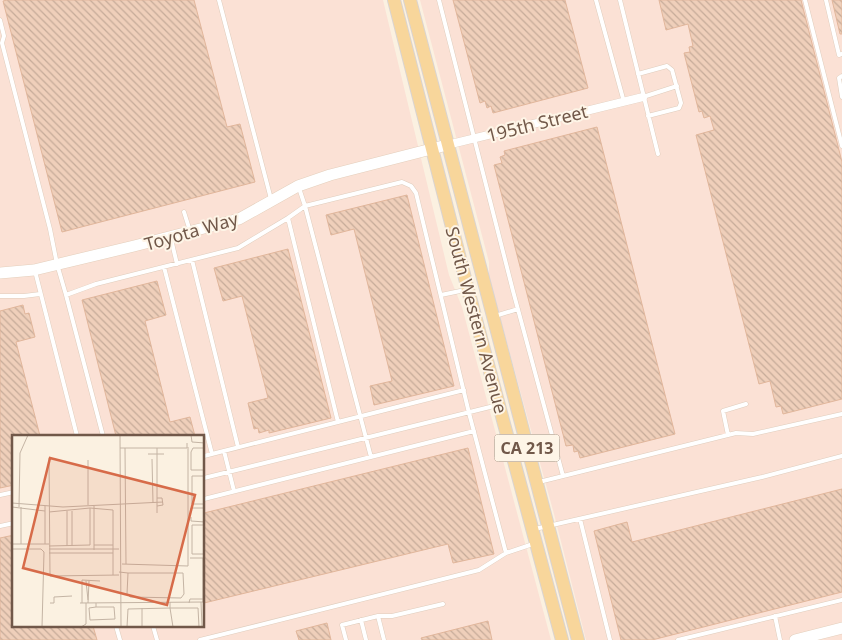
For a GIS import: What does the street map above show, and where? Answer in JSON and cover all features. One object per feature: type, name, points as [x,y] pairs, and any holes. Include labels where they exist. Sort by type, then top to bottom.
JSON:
[{"type":"main road","name":"South Western Avenue","points":[[394,0],[468,289],[562,640]]},
{"type":"main road","name":"South Western Avenue","points":[[410,0],[578,640]]},
{"type":"street","name":"195th Street","points":[[432,149],[643,97]]},
{"type":"street","name":"Toyota Way","points":[[0,273],[34,270],[239,219],[298,186],[330,175],[432,149]]},
{"type":"street","points":[[795,640],[842,628]]},
{"type":"lane","points":[[219,0],[272,201]]},
{"type":"lane","points":[[439,0],[563,476]]},
{"type":"lane","points":[[596,0],[624,102]]},
{"type":"lane","points":[[620,0],[658,154]]},
{"type":"lane","points":[[805,0],[842,146]]},
{"type":"lane","points":[[826,0],[839,54],[842,54]]},
{"type":"lane","points":[[0,20],[4,36],[2,43],[50,228],[57,264],[103,435]]},
{"type":"lane","points":[[638,74],[667,66],[672,70],[681,103],[679,108],[648,116]]},
{"type":"lane","points":[[842,76],[838,82],[842,97]]},
{"type":"lane","points":[[643,97],[676,86]]},
{"type":"lane","points":[[66,295],[96,284],[238,248],[305,206],[402,182],[411,186],[416,193],[469,412],[506,553]]},
{"type":"lane","points":[[298,186],[305,206],[370,457]]},
{"type":"lane","points":[[184,212],[190,232]]},
{"type":"lane","points":[[288,218],[338,422]]},
{"type":"lane","points":[[170,237],[177,264]]},
{"type":"lane","points":[[192,260],[238,447]]},
{"type":"lane","points":[[164,267],[212,454]]},
{"type":"lane","points":[[34,270],[77,435]]},
{"type":"lane","points":[[441,296],[468,289]]},
{"type":"lane","points":[[0,296],[40,294]]},
{"type":"lane","points":[[492,316],[518,309]]},
{"type":"lane","points":[[205,456],[464,390]]},
{"type":"lane","points":[[728,435],[722,410],[746,404]]},
{"type":"lane","points":[[205,478],[499,405]]},
{"type":"lane","points":[[536,483],[736,433],[754,434],[842,414]]},
{"type":"lane","points":[[205,499],[474,432]]},
{"type":"lane","points":[[224,451],[234,491]]},
{"type":"lane","points":[[532,530],[762,477],[842,456]]},
{"type":"lane","points":[[580,519],[610,640]]},
{"type":"lane","points":[[200,640],[479,570],[506,553],[536,542]]},
{"type":"lane","points":[[678,640],[842,600]]},
{"type":"lane","points":[[346,640],[342,625],[443,604]]},
{"type":"lane","points":[[378,616],[384,640]]},
{"type":"lane","points":[[774,616],[780,640]]},
{"type":"lane","points":[[361,620],[366,640]]},
{"type":"shaded area","points":[[0,0],[383,0],[449,275],[462,307],[551,640],[0,640]]},
{"type":"shaded area","points":[[420,0],[842,0],[842,640],[586,640],[554,514],[489,277],[489,262]]},
{"type":"building","points":[[194,0],[227,127],[240,124],[255,182],[62,232],[3,1]]},
{"type":"building","points":[[453,0],[565,0],[588,88],[493,113],[491,106],[487,108],[485,101],[480,103]]},
{"type":"building","points":[[659,0],[801,0],[842,162],[842,399],[783,414],[781,406],[776,407],[770,381],[759,384],[696,135],[714,130],[710,116],[704,118],[702,111],[699,112],[684,53],[690,52],[689,47],[693,46],[688,24],[666,30]]},
{"type":"building","points":[[832,0],[842,0],[842,34],[840,34]]},
{"type":"building","points":[[597,127],[675,434],[580,458],[578,451],[574,452],[573,445],[566,446],[494,165],[502,163],[500,157],[505,155],[504,151]]},
{"type":"building","points":[[407,195],[454,386],[374,405],[370,386],[392,381],[354,229],[331,235],[326,215]]},
{"type":"building","points":[[288,249],[331,418],[269,433],[269,430],[259,433],[258,428],[254,429],[248,403],[268,398],[242,296],[223,301],[214,268]]},
{"type":"building","points":[[157,281],[166,315],[145,321],[170,422],[190,417],[195,435],[116,435],[82,300]]},
{"type":"building","points":[[23,305],[25,314],[29,313],[35,337],[16,342],[40,435],[12,435],[12,485],[0,488],[0,311]]},
{"type":"building","points":[[468,448],[494,554],[453,563],[448,544],[205,603],[205,513]]},
{"type":"building","points":[[842,489],[842,592],[652,640],[621,640],[594,531],[627,522],[632,542]]},
{"type":"building","points":[[12,535],[12,628],[94,628],[97,640],[0,640],[0,538]]},
{"type":"building","points":[[488,621],[492,640],[422,640],[421,638]]},
{"type":"building","points":[[327,623],[331,640],[299,640],[296,631]]}]
